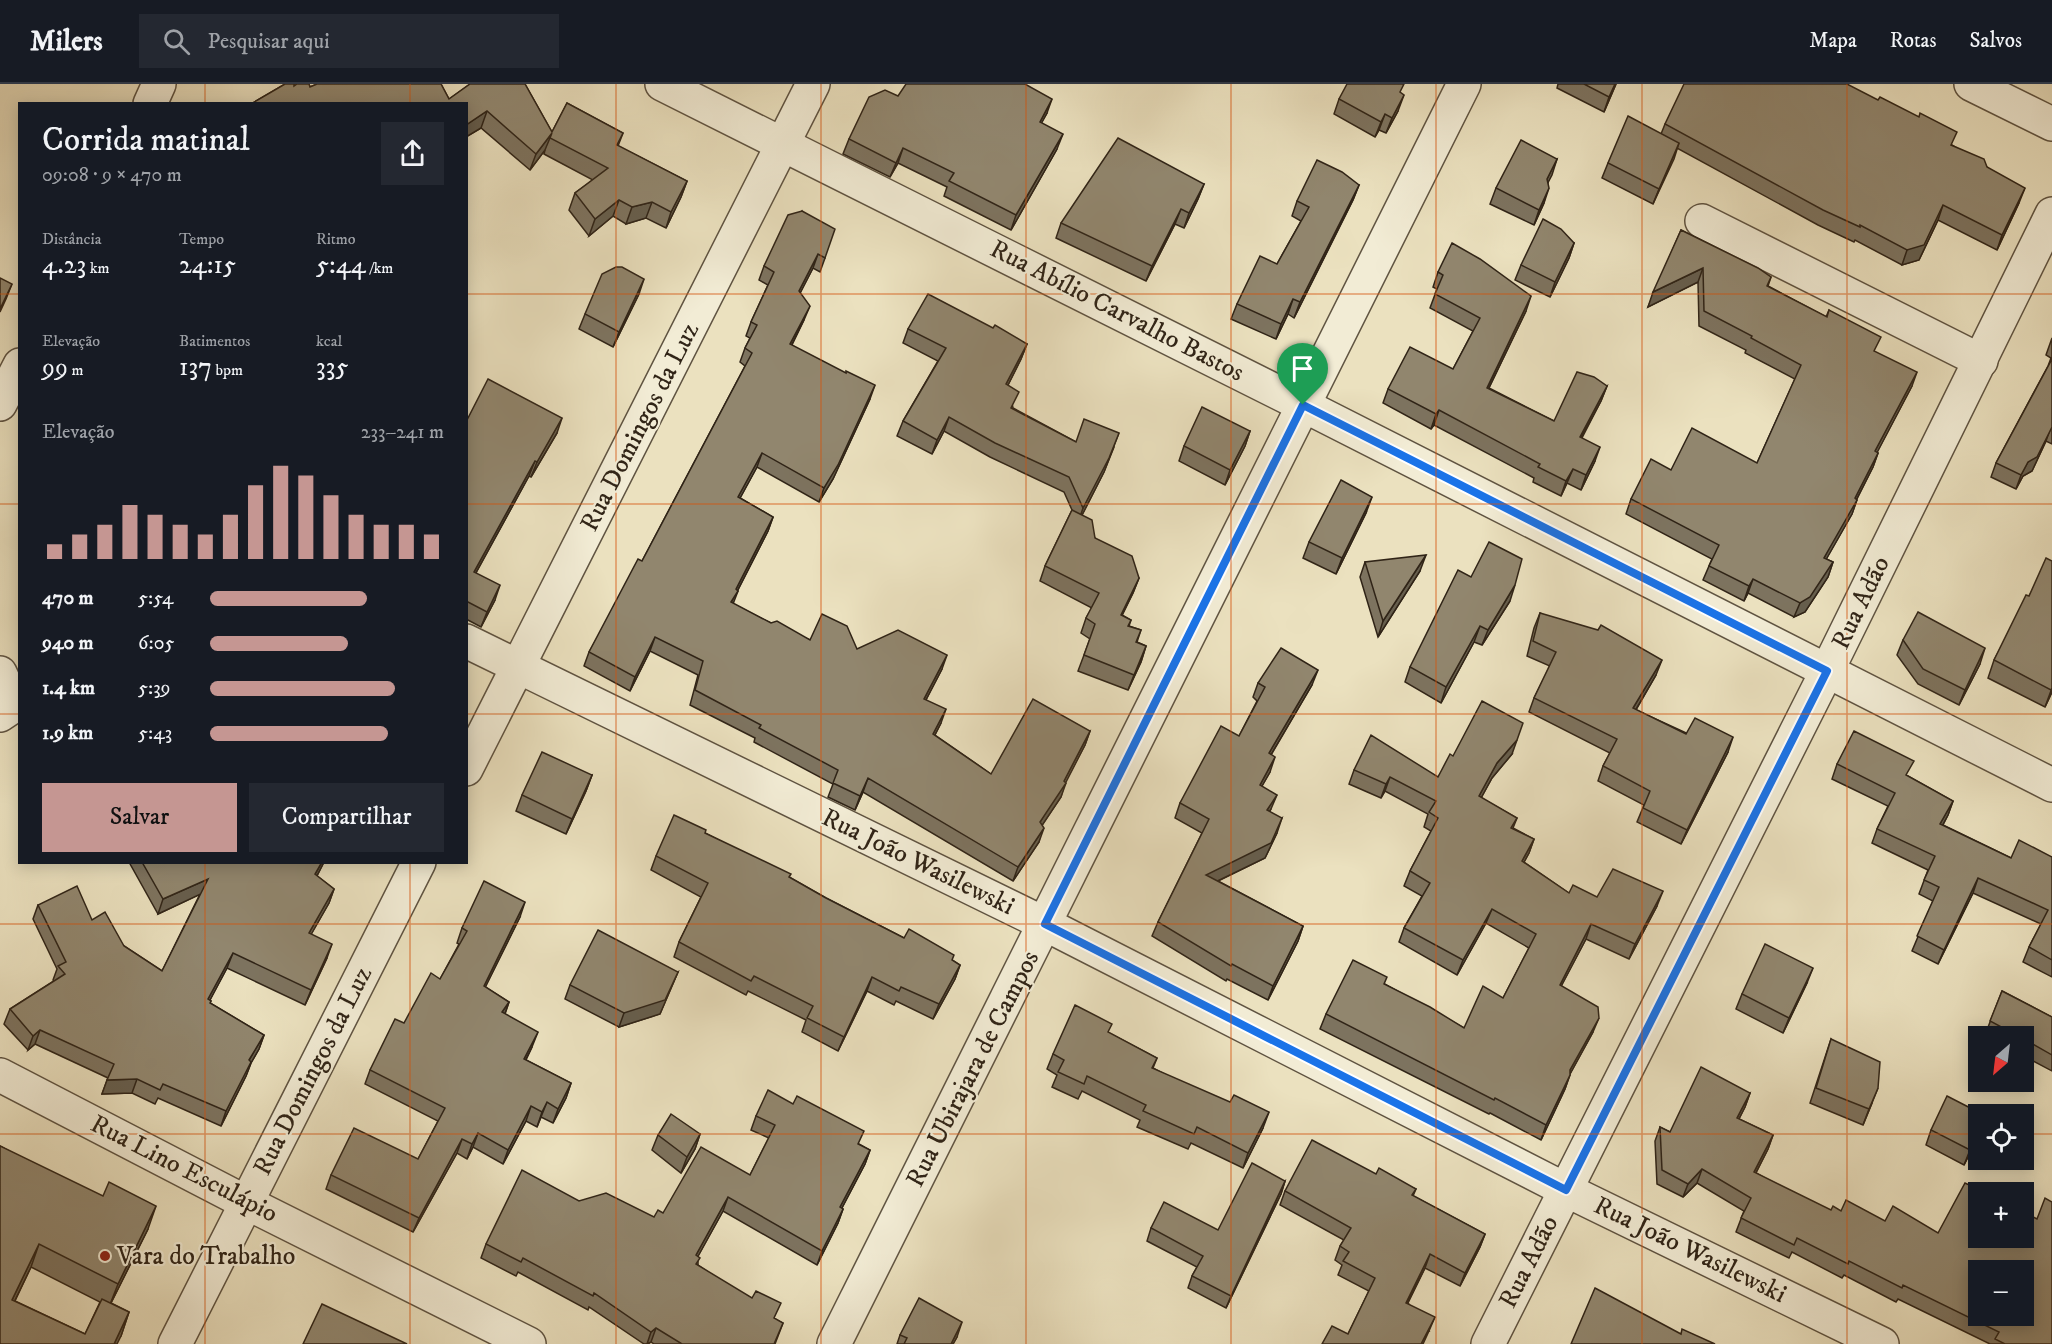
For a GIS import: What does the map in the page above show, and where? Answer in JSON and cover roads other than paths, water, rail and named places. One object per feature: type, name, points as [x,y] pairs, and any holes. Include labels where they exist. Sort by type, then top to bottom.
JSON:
[{"type":"street","points":[[151,102],[159,84]]},
{"type":"street","name":"Rua Abílio Carvalho Bastos","points":[[662,84],[1303,405],[2052,785]]},
{"type":"street","name":"Rua Domingos da Luz","points":[[468,765],[813,84]]},
{"type":"street","name":"Rua Ubirajara de Campos","points":[[834,1344],[1464,84]]},
{"type":"street","points":[[1971,84],[2052,124]]},
{"type":"street","name":"Rua Adão","points":[[1488,1344],[1827,671],[2052,214]]},
{"type":"street","points":[[1702,221],[1981,360]]},
{"type":"street","points":[[0,404],[18,369]]},
{"type":"street","points":[[0,412],[18,420]]},
{"type":"street","name":"Rua João Wasilewski","points":[[468,642],[1045,924],[1566,1190],[1882,1344]]},
{"type":"street","points":[[0,673],[8,710]]},
{"type":"street","name":"Rua Domingos da Luz","points":[[175,1344],[418,864]]},
{"type":"street","name":"Rua Lino Esculápio","points":[[0,1075],[529,1344]]},
{"type":"place","name":"Vara do Trabalho","points":[[105,1256]]}]
